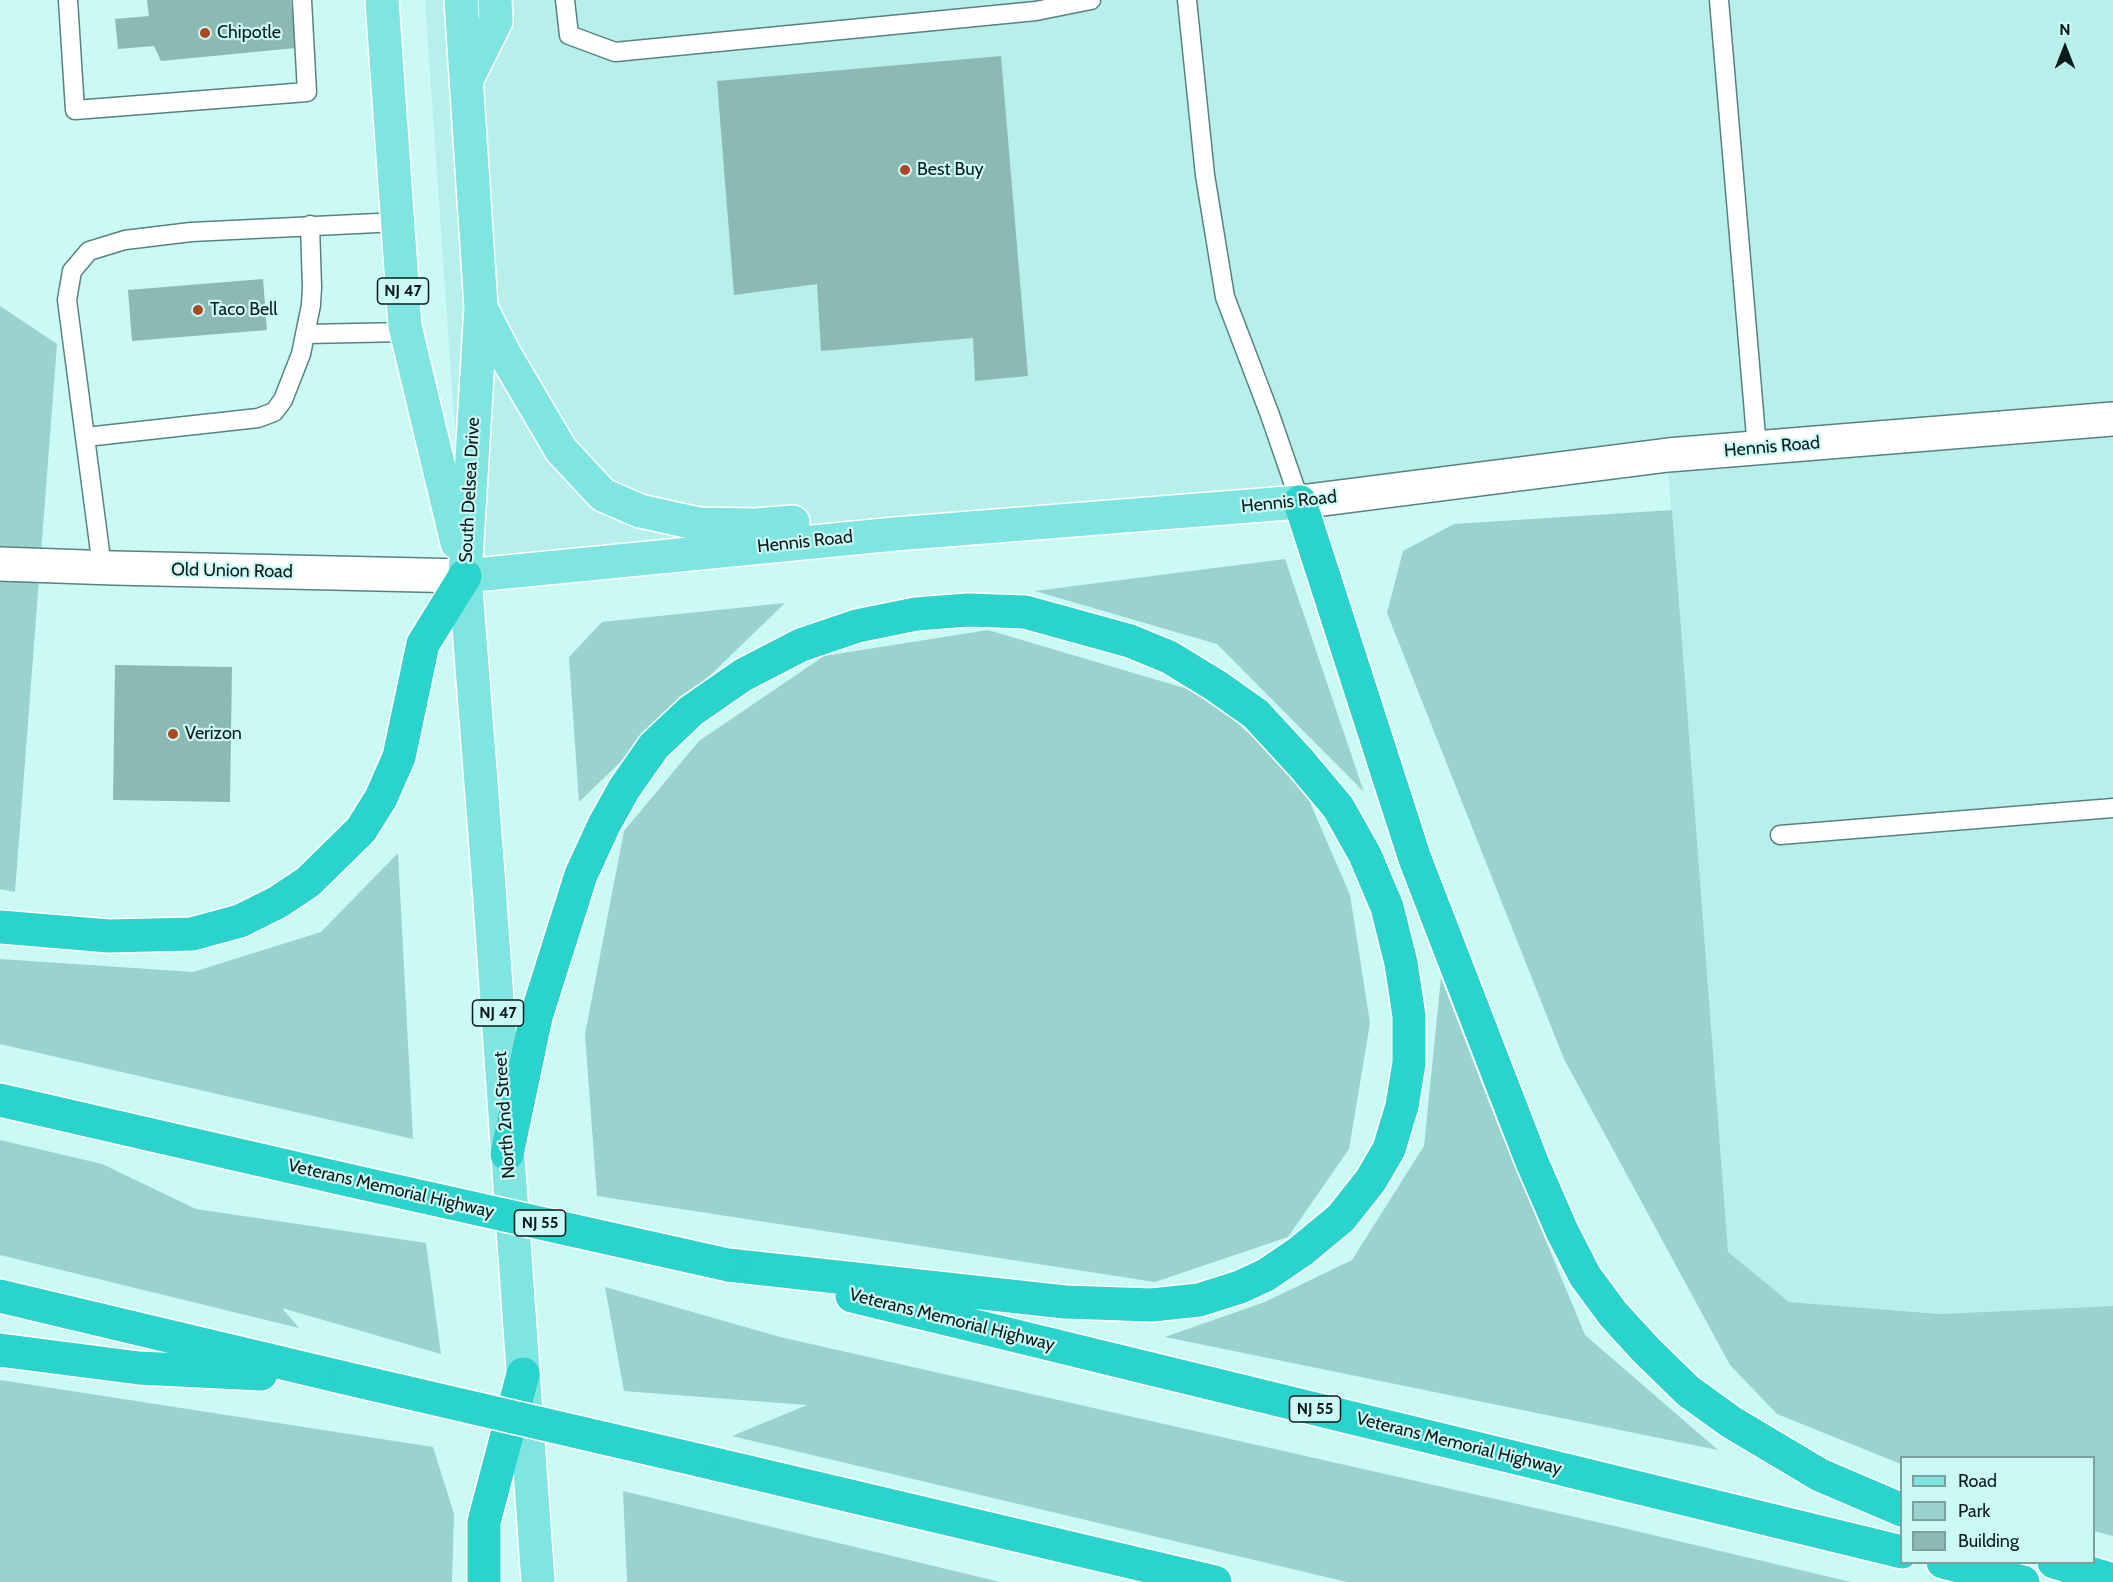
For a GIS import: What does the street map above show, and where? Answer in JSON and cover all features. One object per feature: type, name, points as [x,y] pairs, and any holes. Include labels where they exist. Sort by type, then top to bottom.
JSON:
[{"type":"highway","points":[[1300,502],[1415,859],[1532,1162],[1562,1231],[1585,1276],[1613,1314],[1647,1351],[1688,1390],[1731,1422],[1820,1475],[1900,1509]]},
{"type":"highway","points":[[0,927],[109,936],[192,933],[240,921],[278,902],[308,882],[361,830],[381,798],[399,757],[423,644],[465,576]]},
{"type":"highway","points":[[507,1154],[536,1017],[581,875],[604,825],[624,789],[654,746],[692,711],[743,675],[801,645],[856,626],[915,615],[968,610],[1025,612],[1130,641],[1169,657],[1256,714],[1338,807],[1365,855],[1388,907],[1401,963],[1409,1016],[1409,1063],[1402,1106],[1389,1149],[1371,1180],[1341,1218],[1301,1251],[1266,1275],[1240,1287],[1199,1300],[1152,1305],[1065,1302],[728,1265]]},
{"type":"highway","name":"Veterans Memorial Highway","points":[[0,1100],[728,1265],[1900,1552]]},
{"type":"highway","points":[[0,1296],[1215,1582]]},
{"type":"highway","points":[[0,1350],[139,1368],[345,1378]]},
{"type":"highway","points":[[484,1582],[484,1522],[524,1374]]},
{"type":"highway","points":[[1947,1564],[2022,1582]]},
{"type":"highway","points":[[2057,1564],[2113,1580]]},
{"type":"main road","name":"South Delsea Drive","points":[[382,0],[406,332],[465,576]]},
{"type":"main road","name":"South Delsea Drive","points":[[461,0],[481,306],[465,576]]},
{"type":"main road","points":[[466,81],[496,21],[495,0]]},
{"type":"main road","points":[[481,306],[504,353],[561,450],[603,495],[640,512],[699,524],[755,525],[835,519],[895,534]]},
{"type":"main road","name":"Hennis Road","points":[[465,576],[895,534],[1300,502]]},
{"type":"main road","name":"North 2nd Street","points":[[465,576],[538,1582]]},
{"type":"street","name":"Hennis Road","points":[[1300,502],[1668,455],[2113,418]]},
{"type":"street","name":"Old Union Road","points":[[0,564],[465,576]]},
{"type":"lane","points":[[68,0],[75,110],[307,92],[302,0]]},
{"type":"lane","points":[[565,0],[569,35],[615,52],[1036,11],[1090,0]]},
{"type":"lane","points":[[1187,0],[1205,175],[1225,297],[1300,502]]},
{"type":"lane","points":[[1719,0],[1757,448]]},
{"type":"lane","points":[[102,567],[67,300],[72,271],[89,251],[125,240],[191,232],[398,222]]},
{"type":"lane","points":[[86,437],[258,418],[274,412],[283,400],[301,354],[312,287],[310,225]]},
{"type":"lane","points":[[305,333],[406,332]]},
{"type":"lane","points":[[1780,835],[2113,808]]},
{"type":"shaded area","points":[[425,0],[2113,0],[2113,1306],[1940,1314],[1789,1302],[1728,1253],[1667,455],[465,576]]},
{"type":"green space","points":[[0,306],[57,344],[15,892],[0,889]]},
{"type":"green space","points":[[1672,510],[1728,1252],[1789,1302],[1940,1314],[2113,1306],[2113,1536],[2095,1531],[2095,1456],[1900,1456],[1900,1464],[1777,1414],[1730,1365],[1564,1059],[1387,613],[1403,551],[1454,524]]},
{"type":"green space","points":[[1285,559],[1364,792],[1217,644],[1035,591]]},
{"type":"green space","points":[[785,603],[579,802],[569,657],[602,622]]},
{"type":"green space","points":[[988,630],[1208,695],[1302,784],[1350,895],[1370,1023],[1349,1149],[1288,1237],[1155,1282],[597,1196],[585,1034],[624,831],[699,741],[824,656]]},
{"type":"green space","points":[[398,853],[413,1139],[0,1044],[0,959],[193,972],[321,932]]},
{"type":"green space","points":[[1441,978],[1495,1118],[1585,1335],[1718,1450],[1165,1337],[1265,1302],[1352,1260],[1424,1146]]},
{"type":"green space","points":[[0,1140],[102,1164],[196,1209],[426,1243],[441,1354],[282,1308],[299,1328],[0,1255]]},
{"type":"green space","points":[[605,1287],[780,1337],[1619,1527],[1851,1582],[1347,1582],[732,1436],[807,1405],[624,1391]]},
{"type":"green space","points":[[0,1380],[433,1447],[454,1514],[452,1582],[0,1582]]},
{"type":"green space","points":[[623,1491],[1000,1582],[627,1582]]},
{"type":"building","name":"Chipotle","points":[[147,0],[291,0],[296,48],[161,61],[154,46],[118,49],[115,19],[149,16]]},
{"type":"building","points":[[1001,56],[1028,376],[975,381],[973,338],[821,351],[817,284],[734,295],[717,81]]},
{"type":"building","name":"Taco Bell","points":[[263,279],[267,330],[132,341],[128,290]]},
{"type":"building","name":"Verizon","points":[[115,665],[232,667],[230,802],[113,800]]},
{"type":"place","name":"Chipotle","points":[[205,33]]},
{"type":"place","name":"Best Buy","points":[[905,170]]},
{"type":"place","name":"Taco Bell","points":[[198,310]]},
{"type":"place","name":"Verizon","points":[[173,734]]}]
